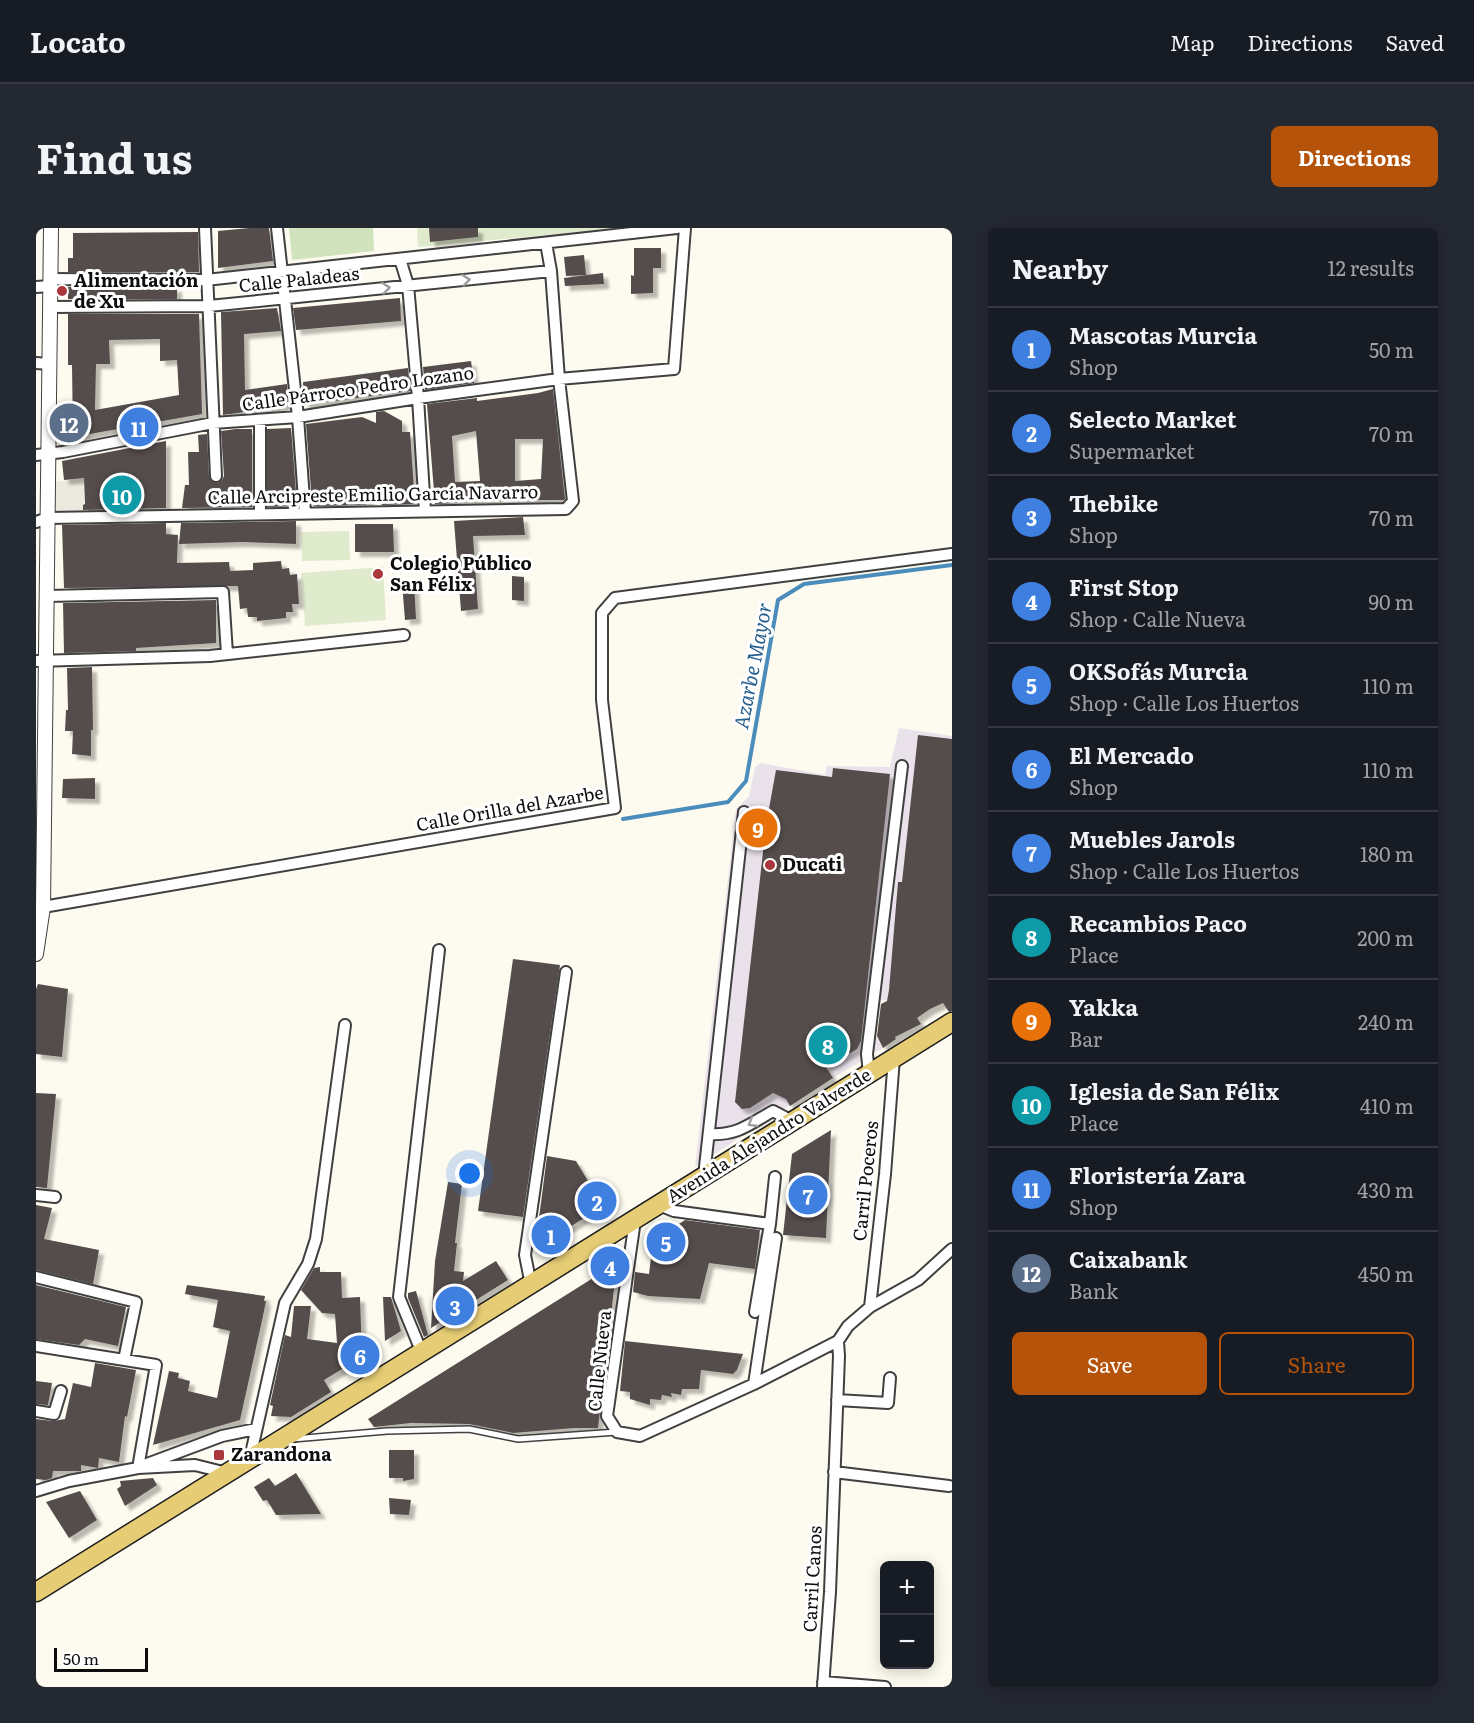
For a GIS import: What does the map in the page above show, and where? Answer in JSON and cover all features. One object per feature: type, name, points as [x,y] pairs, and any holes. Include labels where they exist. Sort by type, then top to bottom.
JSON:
[{"type":"main road","name":"Avenida Alejandro Valverde","points":[[36,1592],[952,1022]]},
{"type":"street","points":[[36,954],[43,907],[40,852],[41,661],[47,596],[42,520],[43,363],[50,307],[46,284],[51,228]]},
{"type":"street","points":[[205,228],[216,476]]},
{"type":"street","points":[[277,228],[298,417],[305,513]]},
{"type":"street","points":[[46,284],[206,280],[677,228]]},
{"type":"street","name":"Calle Párroco Pedro Lozano","points":[[42,455],[213,423],[298,417],[559,379],[674,369],[684,228]]},
{"type":"street","name":"Calle Arcipreste Emilio García Navarro","points":[[42,520],[260,513],[566,509],[573,501],[559,379],[551,271],[546,243]]},
{"type":"street","points":[[400,259],[408,285],[425,511]]},
{"type":"street","name":"Calle Paladeas","points":[[50,307],[209,306],[551,271]]},
{"type":"street","points":[[260,420],[260,513]]},
{"type":"street","name":"Calle Orilla del Azarbe","points":[[43,907],[615,808],[602,700],[602,613],[615,598],[952,554]]},
{"type":"street","points":[[47,596],[223,592],[227,654]]},
{"type":"street","points":[[41,661],[227,654],[404,635]]},
{"type":"street","points":[[869,1074],[867,1054],[902,766]]},
{"type":"street","points":[[704,1177],[744,812]]},
{"type":"street","points":[[422,1353],[399,1297],[439,950]]},
{"type":"street","points":[[531,1285],[525,1255],[567,972]]},
{"type":"street","points":[[250,1458],[285,1303],[308,1264],[316,1239],[345,1025]]},
{"type":"street","name":"Carril Poceros","points":[[870,1307],[885,1174],[894,1058]]},
{"type":"street","points":[[709,1134],[724,1135],[739,1131],[773,1111],[792,1121]]},
{"type":"street","points":[[755,1312],[770,1224],[775,1177]]},
{"type":"street","points":[[36,1195],[55,1197]]},
{"type":"street","points":[[659,1205],[674,1211],[770,1224]]},
{"type":"street","name":"Calle Nueva","points":[[617,1432],[607,1416],[635,1220]]},
{"type":"street","points":[[754,1384],[776,1238]]},
{"type":"street","points":[[617,1432],[640,1436],[754,1384],[838,1341],[848,1326],[870,1307],[918,1280],[952,1249]]},
{"type":"street","points":[[36,1277],[136,1302],[124,1360]]},
{"type":"street","name":"Carril Canos","points":[[823,1684],[830,1592],[838,1341]]},
{"type":"street","points":[[36,1346],[156,1365],[138,1468]]},
{"type":"street","points":[[837,1400],[888,1403],[890,1378]]},
{"type":"street","points":[[36,1411],[54,1414],[61,1391]]},
{"type":"street","points":[[138,1468],[222,1436],[256,1429]]},
{"type":"street","points":[[36,1491],[69,1481],[138,1468],[195,1465],[227,1473]]},
{"type":"street","points":[[834,1472],[949,1486]]},
{"type":"street","points":[[823,1684],[885,1687]]},
{"type":"lane","points":[[279,1441],[399,1430],[469,1429],[518,1440],[617,1432]]},
{"type":"shaded area","points":[[84,478],[84,517],[48,518],[48,483]]},
{"type":"shaded area","points":[[899,728],[952,736],[952,961],[889,999],[879,1001],[873,1031],[883,1048],[833,1078],[816,1050],[786,1099],[790,1105],[695,1167],[736,809],[749,796],[755,767],[761,763],[825,775],[827,766],[890,767]]},
{"type":"green space","points":[[289,228],[373,228],[374,251],[292,260]]},
{"type":"green space","points":[[417,228],[619,228],[418,247]]},
{"type":"green space","points":[[349,531],[350,560],[302,561],[301,532]]},
{"type":"green space","points":[[383,567],[386,620],[305,626],[301,573]]},
{"type":"building","points":[[269,228],[273,261],[218,268],[218,231]]},
{"type":"building","points":[[429,228],[478,228],[478,237],[430,242]]},
{"type":"building","points":[[198,232],[199,272],[68,272],[68,258],[73,258],[73,233]]},
{"type":"building","points":[[634,248],[661,248],[661,268],[653,268],[653,293],[631,294],[631,275],[634,276]]},
{"type":"building","points":[[584,255],[586,275],[566,276],[564,257]]},
{"type":"building","points":[[603,273],[604,284],[565,286],[564,278]]},
{"type":"building","points":[[68,287],[177,287],[177,299],[68,299]]},
{"type":"building","points":[[400,298],[401,321],[296,330],[293,308]]},
{"type":"building","points":[[277,308],[281,331],[244,334],[245,390],[287,384],[289,406],[223,415],[221,312]]},
{"type":"building","points":[[68,314],[199,314],[202,414],[73,437],[72,365],[68,365]],"holes":[[[160,339],[160,361],[177,360],[179,395],[95,410],[96,364],[110,364],[109,340]]]},
{"type":"building","points":[[471,361],[474,383],[425,390],[423,367]]},
{"type":"building","points":[[408,368],[410,391],[304,405],[303,382]]},
{"type":"building","points":[[553,389],[565,499],[457,500],[458,503],[435,504],[427,404],[477,398],[477,401]],"holes":[[[476,431],[480,481],[455,482],[452,436]],[[515,439],[543,439],[541,479],[515,481]]]},
{"type":"building","points":[[384,411],[402,421],[402,432],[410,432],[415,504],[382,505],[374,493],[366,505],[314,506],[306,424],[362,417],[376,423],[376,412]]},
{"type":"building","points":[[291,428],[297,506],[267,507],[267,429]]},
{"type":"building","points":[[252,429],[252,507],[182,508],[185,485],[189,485],[188,452],[199,452],[198,435],[207,434],[209,477],[212,482],[217,483],[224,476],[221,431]]},
{"type":"building","points":[[166,441],[166,508],[83,510],[85,504],[84,478],[64,480],[62,461]]},
{"type":"building","points":[[523,517],[525,535],[473,536],[478,609],[461,611],[454,521]]},
{"type":"building","points":[[296,521],[296,544],[242,542],[179,544],[181,523]]},
{"type":"building","points":[[166,523],[166,534],[178,535],[177,563],[229,562],[230,571],[253,570],[253,563],[281,561],[282,569],[289,568],[290,575],[297,574],[299,604],[292,604],[293,612],[286,612],[286,618],[257,621],[257,617],[248,617],[247,608],[240,609],[238,586],[64,588],[62,525]]},
{"type":"building","points":[[355,524],[393,524],[394,552],[355,552]]},
{"type":"building","points":[[512,576],[524,577],[524,601],[512,600]]},
{"type":"building","points":[[414,582],[416,619],[405,620],[402,583]]},
{"type":"building","points":[[216,600],[216,643],[136,648],[136,651],[64,653],[63,603]]},
{"type":"building","points":[[92,667],[91,756],[72,754],[73,731],[65,731],[66,710],[68,710],[67,668]]},
{"type":"building","points":[[918,735],[952,739],[952,1011],[949,1012],[943,1003],[930,1009],[917,1018],[921,1024],[895,1037],[896,1039],[883,1048],[877,1036],[881,1004],[887,1001],[889,990],[898,882],[902,882]]},
{"type":"building","points":[[833,768],[890,774],[861,1041],[857,1049],[826,1067],[833,1078],[790,1106],[786,1099],[773,1093],[750,1108],[742,1109],[735,1102],[766,825],[776,770],[832,777]]},
{"type":"building","points":[[95,778],[95,799],[62,798],[63,779]]},
{"type":"building","points":[[513,959],[560,965],[523,1217],[478,1211]]},
{"type":"building","points":[[38,984],[68,989],[62,1057],[36,1054],[36,989]]},
{"type":"building","points":[[36,1093],[56,1094],[47,1188],[36,1187]]},
{"type":"building","points":[[831,1130],[826,1238],[783,1235],[792,1154]]},
{"type":"building","points":[[547,1156],[576,1161],[603,1206],[535,1249]]},
{"type":"building","points":[[448,1182],[462,1184],[454,1271],[464,1272],[463,1281],[496,1261],[508,1280],[431,1328],[435,1261]]},
{"type":"building","points":[[36,1205],[52,1208],[44,1239],[99,1250],[93,1284],[36,1270]]},
{"type":"building","points":[[685,1220],[760,1230],[755,1269],[709,1263],[700,1299],[648,1296],[633,1292],[635,1272],[649,1274],[653,1241]]},
{"type":"building","points":[[617,1263],[598,1428],[513,1433],[469,1424],[411,1423],[374,1427],[368,1419]]},
{"type":"building","points":[[320,1267],[320,1272],[341,1272],[342,1298],[360,1297],[362,1357],[324,1380],[331,1392],[291,1417],[271,1416],[273,1406],[270,1405],[285,1335],[291,1337],[294,1306],[311,1306],[307,1339],[337,1343],[335,1314],[322,1313],[301,1290],[314,1268]]},
{"type":"building","points":[[36,1285],[126,1307],[118,1346],[85,1339],[79,1345],[36,1339]]},
{"type":"building","points":[[187,1285],[265,1296],[263,1316],[240,1420],[153,1445],[169,1371],[179,1373],[178,1378],[190,1381],[188,1391],[217,1398],[230,1331],[213,1327],[218,1300],[185,1294]]},
{"type":"building","points":[[416,1291],[428,1335],[424,1337],[408,1298],[408,1293]]},
{"type":"building","points":[[383,1297],[391,1297],[401,1331],[385,1341]]},
{"type":"building","points":[[625,1341],[743,1354],[733,1374],[701,1370],[699,1389],[682,1389],[681,1395],[671,1393],[672,1397],[662,1395],[661,1400],[650,1399],[650,1405],[630,1399],[630,1392],[620,1391]]},
{"type":"building","points":[[95,1363],[136,1370],[127,1417],[125,1416],[119,1462],[99,1458],[98,1468],[81,1465],[81,1471],[53,1471],[52,1478],[36,1479],[36,1419],[53,1421],[65,1419],[73,1383],[91,1387]]},
{"type":"building","points":[[36,1381],[52,1383],[48,1405],[36,1404]]},
{"type":"building","points":[[389,1450],[414,1450],[414,1479],[403,1481],[403,1478],[389,1478]]},
{"type":"building","points":[[296,1473],[321,1514],[276,1515],[267,1500],[263,1501],[254,1487],[269,1478],[275,1486]]},
{"type":"building","points":[[153,1478],[157,1485],[125,1506],[117,1489],[121,1486],[120,1481]]},
{"type":"building","points":[[80,1491],[97,1520],[69,1538],[46,1502]]},
{"type":"building","points":[[389,1498],[411,1500],[409,1515],[390,1514]]},
{"type":"waterway","name":"Azarbe Mayor","points":[[623,819],[728,802],[746,781],[778,600],[804,584],[952,565]]},
{"type":"place","name":"Alimentación de Xu","points":[[62,291]]},
{"type":"place","name":"Caixabank","points":[[69,423]]},
{"type":"place","name":"Floristería Zara","points":[[139,427]]},
{"type":"place","name":"Iglesia de San Félix","points":[[122,495]]},
{"type":"place","name":"Colegio Público San Félix","points":[[378,574]]},
{"type":"place","name":"Yakka","points":[[758,828]]},
{"type":"place","name":"Ducati","points":[[770,865]]},
{"type":"place","name":"Recambios Paco","points":[[828,1045]]},
{"type":"place","name":"Muebles Jarols","points":[[808,1195]]},
{"type":"place","name":"Selecto Market","points":[[597,1201]]},
{"type":"place","name":"Mascotas Murcia","points":[[551,1235]]},
{"type":"place","name":"OKSofás Murcia","points":[[666,1242]]},
{"type":"place","name":"First Stop","points":[[610,1266]]},
{"type":"place","name":"Thebike","points":[[455,1306]]},
{"type":"place","name":"El Mercado","points":[[360,1355]]},
{"type":"place","name":"Zarandona","points":[[219,1455]]}]
